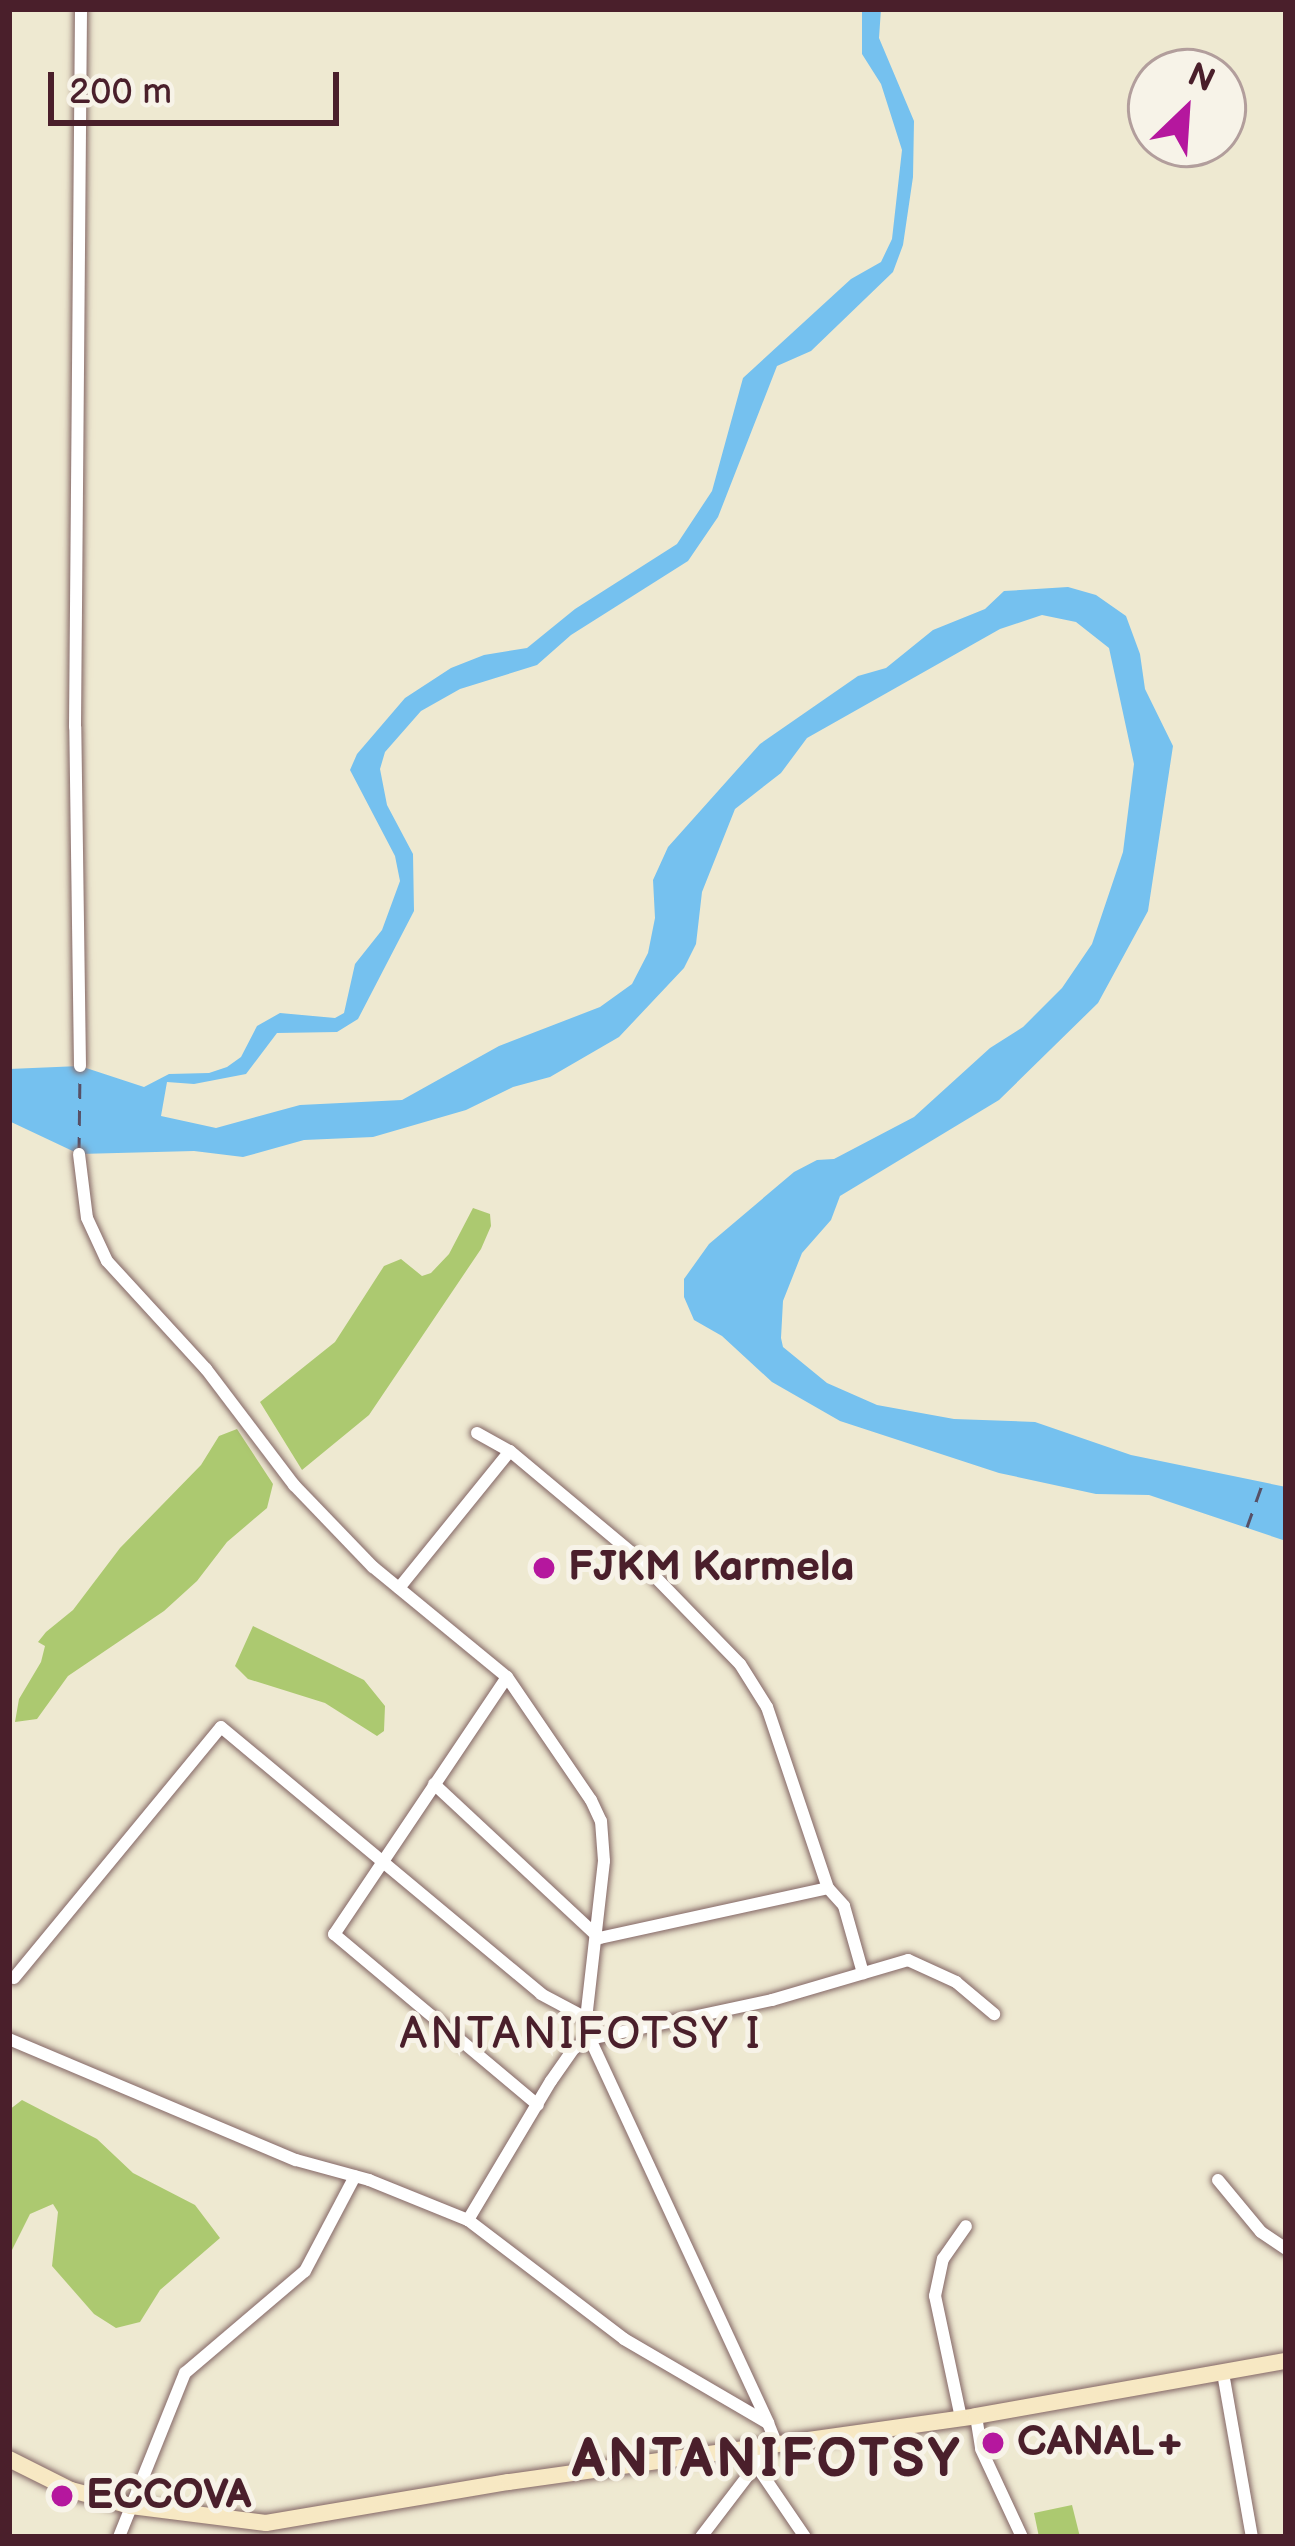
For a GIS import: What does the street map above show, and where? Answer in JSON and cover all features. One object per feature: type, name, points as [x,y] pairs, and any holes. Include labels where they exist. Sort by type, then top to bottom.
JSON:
[{"type":"main road","points":[[9,2459],[71,2490],[131,2506],[266,2523],[509,2482],[756,2458],[777,2445],[969,2417],[1286,2360]]},
{"type":"street","points":[[80,1066],[75,727],[81,9]]},
{"type":"street","points":[[79,1154],[87,1218],[107,1261],[221,1387],[294,1485],[399,1588],[507,1677],[601,1820],[604,1861],[599,1938],[586,2018],[590,2038],[777,2445]]},
{"type":"street","points":[[477,1433],[510,1451],[631,1552],[740,1664],[766,1707],[829,1888],[844,1906],[863,1973]]},
{"type":"street","points":[[399,1588],[510,1451]]},
{"type":"street","points":[[507,1677],[379,1860],[334,1934],[538,2105]]},
{"type":"street","points":[[14,1978],[220,1727],[541,1994],[586,2018]]},
{"type":"street","points":[[434,1784],[599,1938]]},
{"type":"street","points":[[599,1938],[829,1888]]},
{"type":"street","points":[[468,2220],[573,2049],[590,2038],[772,2000],[908,1960],[956,1982],[994,2014]]},
{"type":"street","points":[[9,2039],[279,2154],[356,2176],[468,2220],[624,2338],[768,2423]]},
{"type":"street","points":[[119,2537],[185,2373],[305,2271],[356,2176]]},
{"type":"street","points":[[1218,2180],[1261,2232],[1286,2249]]},
{"type":"street","points":[[966,2226],[943,2259],[935,2296],[969,2417],[1022,2537]]},
{"type":"street","points":[[1223,2373],[1252,2537]]},
{"type":"street","points":[[701,2537],[756,2458],[805,2537]]},
{"type":"street","points":[[715,2521],[722,2537]]},
{"type":"green space","points":[[473,1208],[490,1214],[491,1226],[481,1249],[369,1415],[302,1470],[260,1402],[335,1342],[384,1266],[401,1259],[422,1276],[431,1273],[449,1254]]},
{"type":"green space","points":[[237,1429],[273,1484],[267,1508],[227,1542],[197,1581],[164,1611],[68,1676],[37,1719],[15,1722],[19,1699],[41,1662],[45,1646],[38,1642],[73,1610],[120,1548],[201,1465],[219,1436]]},
{"type":"green space","points":[[253,1626],[364,1680],[385,1706],[384,1731],[377,1736],[325,1703],[248,1679],[235,1666]]},
{"type":"green space","points":[[22,2100],[97,2139],[133,2173],[195,2205],[220,2238],[160,2290],[140,2322],[116,2328],[94,2314],[52,2266],[58,2212],[53,2204],[30,2214],[9,2256],[9,2110]]},
{"type":"green space","points":[[1072,2505],[1080,2537],[1039,2537],[1034,2513]]},
{"type":"water","points":[[862,9],[881,9],[879,38],[914,121],[913,177],[903,245],[893,272],[811,351],[777,366],[718,517],[688,561],[571,635],[537,665],[460,689],[421,711],[385,752],[380,769],[387,805],[413,854],[414,911],[358,1019],[337,1032],[277,1033],[246,1074],[194,1084],[167,1082],[161,1116],[216,1128],[300,1105],[402,1100],[499,1046],[600,1007],[632,984],[648,953],[655,918],[653,880],[668,847],[760,744],[858,676],[886,668],[933,630],[985,609],[1004,591],[1068,587],[1096,595],[1126,616],[1140,654],[1145,689],[1173,746],[1148,911],[1098,1003],[999,1100],[840,1196],[831,1220],[802,1253],[783,1301],[781,1338],[783,1347],[827,1383],[877,1405],[954,1419],[1035,1422],[1131,1455],[1286,1487],[1286,1541],[1149,1495],[1096,1494],[999,1473],[840,1421],[772,1382],[722,1336],[694,1320],[684,1297],[684,1279],[709,1244],[794,1172],[817,1160],[834,1159],[914,1117],[990,1048],[1023,1027],[1062,988],[1092,944],[1123,852],[1134,764],[1109,648],[1076,622],[1042,615],[1000,629],[807,738],[781,773],[735,809],[702,892],[696,944],[684,968],[619,1037],[550,1077],[513,1087],[466,1110],[373,1137],[304,1140],[243,1157],[194,1151],[79,1154],[9,1121],[9,1069],[80,1066],[144,1087],[169,1074],[209,1073],[227,1067],[241,1057],[257,1026],[280,1013],[335,1018],[344,1013],[355,964],[382,930],[400,881],[395,856],[350,770],[357,754],[405,698],[451,668],[484,655],[527,648],[575,609],[677,544],[712,491],[743,378],[851,279],[881,262],[892,239],[902,150],[881,84],[862,54]]},
{"type":"ferry route","points":[[79,1152],[80,1072]]},
{"type":"ferry route","points":[[1247,1527],[1263,1482]]},
{"type":"place","name":"FJKM Karmela","points":[[544,1568]]},
{"type":"place","name":"CANAL+","points":[[993,2443]]},
{"type":"place","name":"ECCOVA","points":[[62,2496]]},
{"type":"district","name":"ANTANIFOTSY I","points":[[581,2035]]},
{"type":"district","name":"ANTANIFOTSY","points":[[767,2460]]}]
